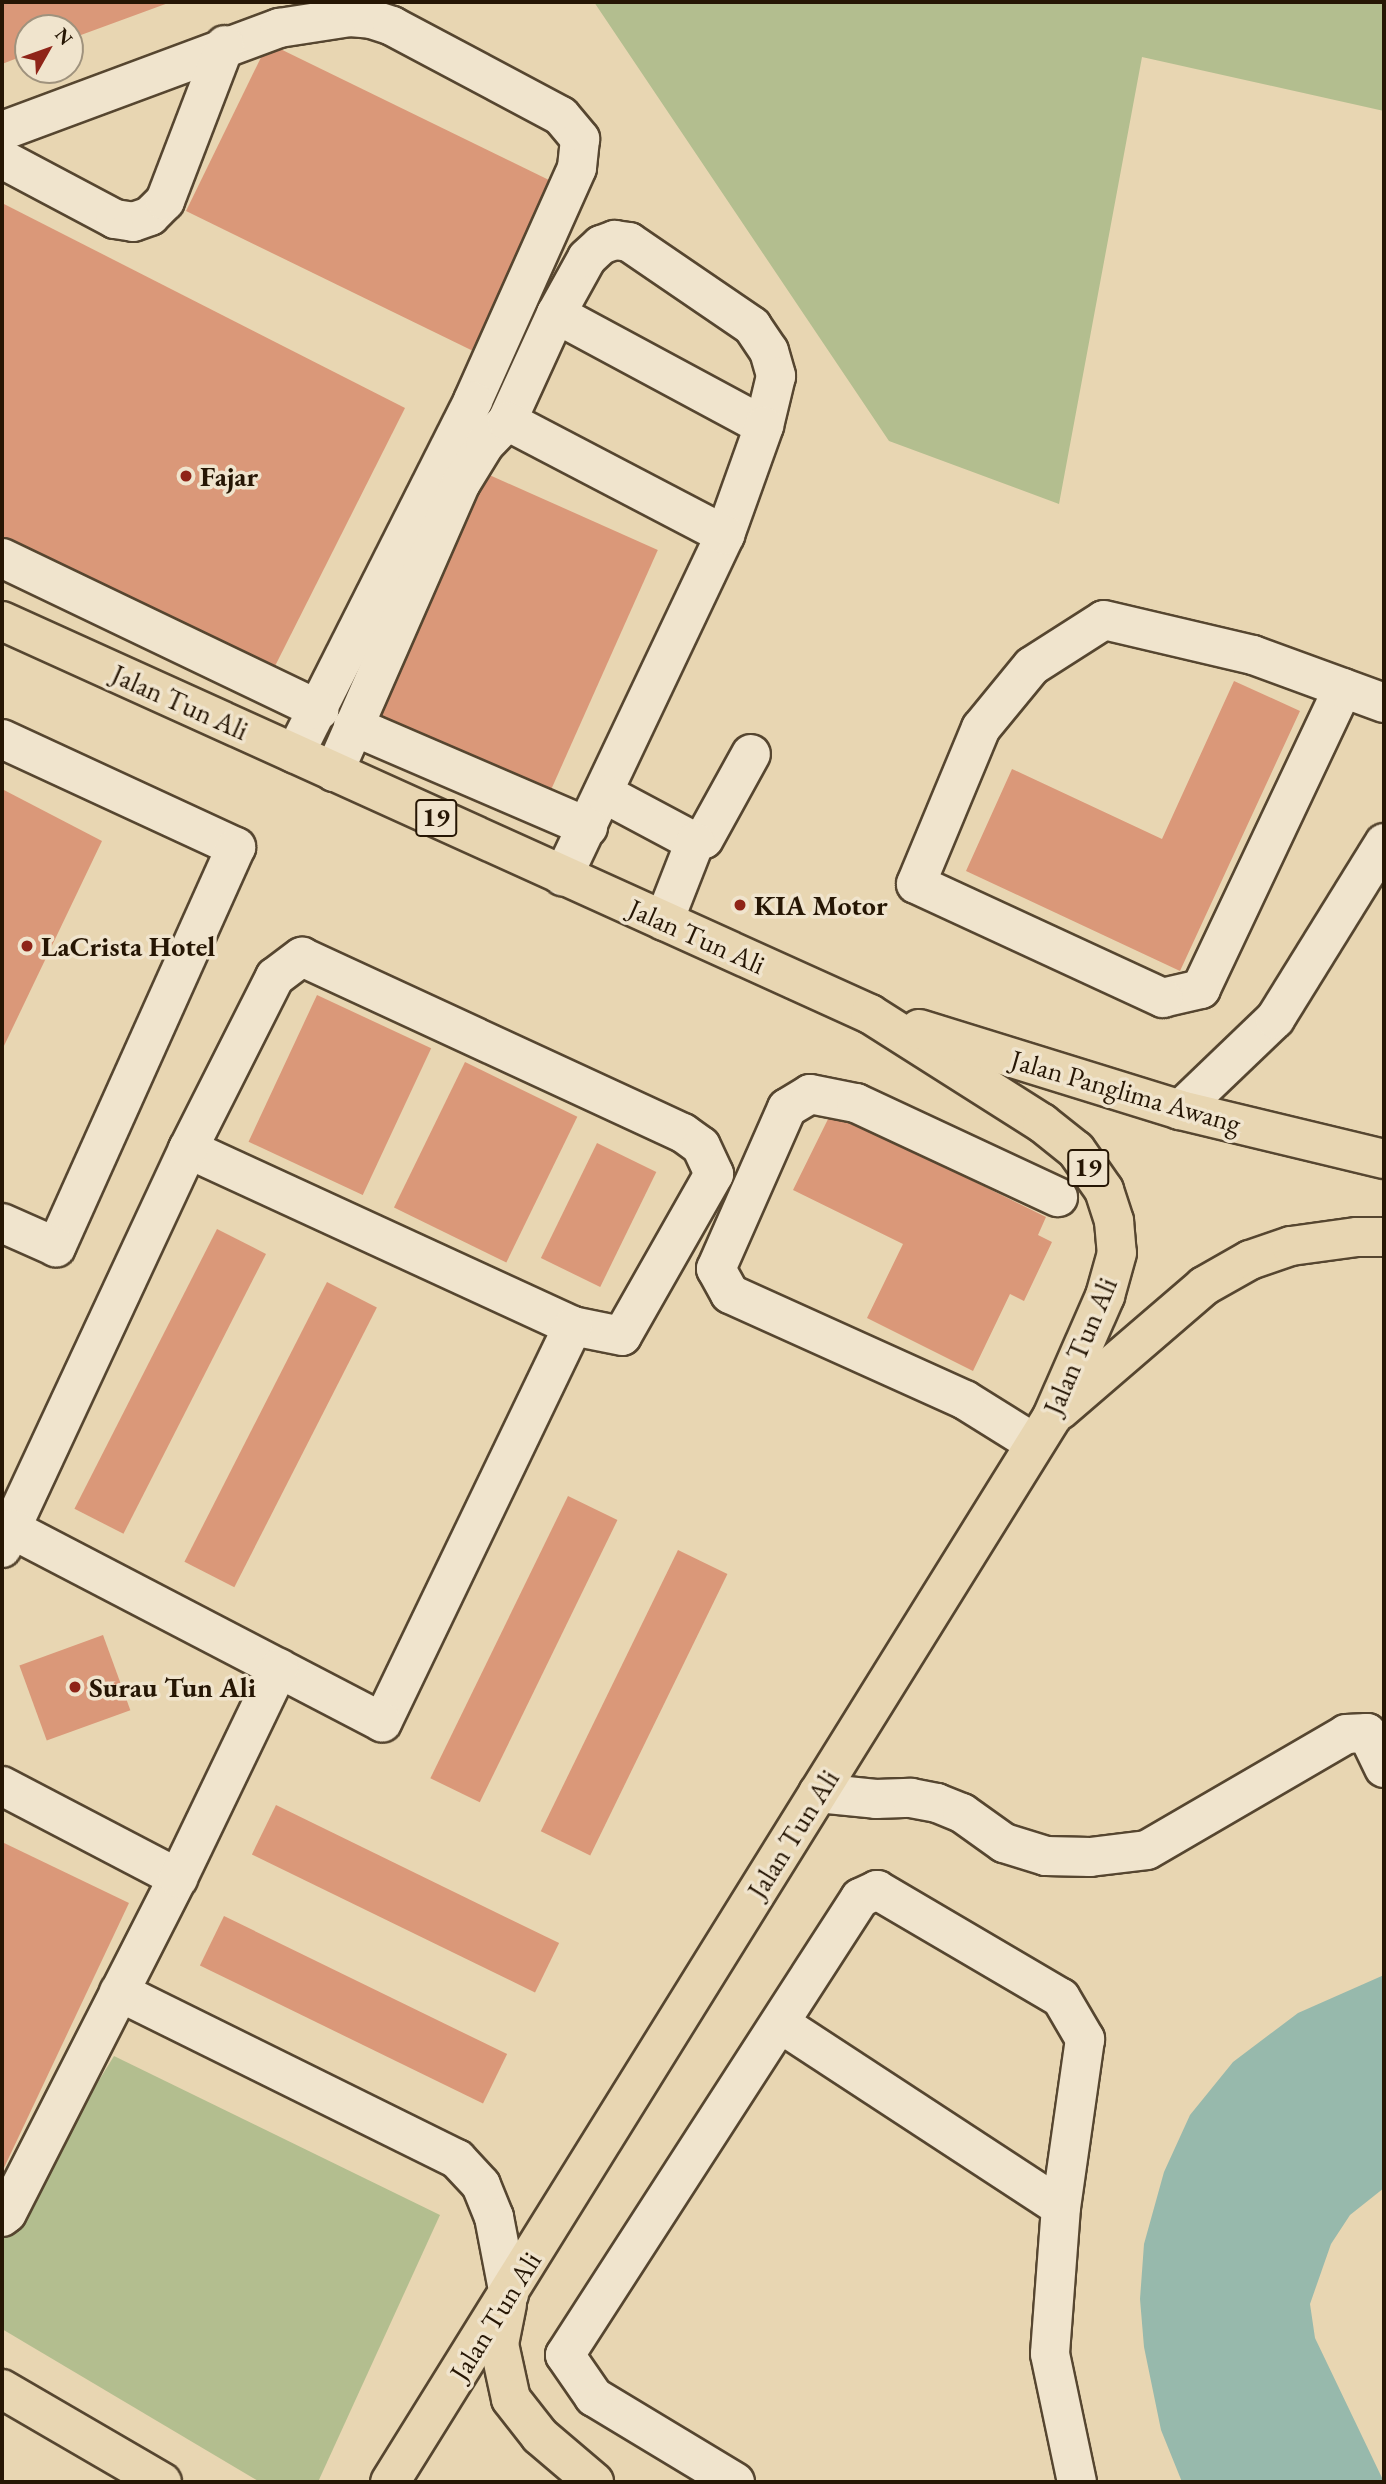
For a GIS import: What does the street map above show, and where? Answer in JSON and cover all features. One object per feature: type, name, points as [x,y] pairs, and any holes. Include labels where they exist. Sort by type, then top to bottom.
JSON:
[{"type":"main road","name":"Jalan Tun Ali","points":[[2,621],[870,1014],[1042,1123],[1076,1150],[1104,1190],[1114,1221],[1117,1253],[1105,1296],[1043,1430],[509,2295],[390,2482]]},
{"type":"main road","name":"Jalan Panglima Awang","points":[[870,1014],[1180,1110],[1384,1159]]},
{"type":"main road","points":[[1043,1430],[1204,1286],[1250,1260],[1291,1246],[1357,1237],[1384,1237]]},
{"type":"main road","points":[[509,2295],[499,2344],[511,2399],[540,2437],[594,2482]]},
{"type":"main road","points":[[2,2389],[162,2482]]},
{"type":"lane","points":[[2,131],[225,45],[303,23],[350,17],[371,19],[392,26],[561,116],[580,139],[578,167],[473,401],[295,754]]},
{"type":"lane","points":[[2,159],[116,219],[133,222],[150,216],[165,201],[225,45]]},
{"type":"lane","points":[[334,772],[461,483],[485,444],[507,421],[556,314],[587,258],[601,245],[615,240],[629,242],[752,326],[769,351],[776,376],[764,426],[725,535],[563,876]]},
{"type":"lane","points":[[556,314],[764,426]]},
{"type":"lane","points":[[507,421],[725,535]]},
{"type":"lane","points":[[2,558],[318,710]]},
{"type":"lane","points":[[1343,688],[1201,989],[1163,998],[916,884],[981,728],[1032,666],[1104,620],[1254,654],[1384,703]]},
{"type":"lane","points":[[353,726],[695,842],[704,839],[751,754]]},
{"type":"lane","points":[[2,738],[236,847],[56,1247],[2,1223]]},
{"type":"lane","points":[[664,921],[695,842]]},
{"type":"lane","points":[[1180,1110],[1275,1019],[1384,843]]},
{"type":"lane","points":[[188,1149],[573,1326],[622,1336],[714,1174],[701,1146],[683,1133],[302,957],[275,977],[188,1149],[6,1539],[279,1668],[382,1722],[573,1326]]},
{"type":"lane","points":[[1043,1430],[965,1401],[730,1294],[716,1269],[787,1108],[810,1094],[856,1103],[1058,1197]]},
{"type":"lane","points":[[2,2217],[7,2213],[178,1878],[279,1668]]},
{"type":"lane","points":[[818,1793],[876,1799],[911,1798],[937,1803],[962,1813],[1004,1843],[1046,1856],[1090,1857],[1147,1850],[1346,1734],[1367,1733],[1384,1768]]},
{"type":"lane","points":[[2,1786],[178,1878]]},
{"type":"lane","points":[[735,2482],[594,2397],[565,2355],[782,2024],[860,1898],[877,1890],[1062,1998],[1084,2039],[1061,2207],[1050,2354],[1077,2482]]},
{"type":"lane","points":[[119,1992],[457,2159],[481,2185],[494,2217],[509,2295]]},
{"type":"lane","points":[[782,2024],[1061,2207]]},
{"type":"green space","points":[[594,2],[1384,2],[1384,111],[1142,57],[1059,504],[889,441]]},
{"type":"green space","points":[[114,2056],[440,2215],[318,2482],[260,2482],[2,2329],[2,2237]]},
{"type":"shaded area","points":[[1384,1975],[1384,2188],[1350,2215],[1331,2244],[1310,2304],[1315,2338],[1384,2482],[1182,2482],[1161,2430],[1144,2347],[1140,2299],[1144,2244],[1164,2172],[1190,2115],[1233,2062],[1298,2013]]},
{"type":"building","points":[[2,2],[171,2],[84,34],[84,14],[14,14],[14,59],[2,64]]},
{"type":"building","points":[[268,43],[556,183],[474,351],[186,211]]},
{"type":"building","name":"Fajar","points":[[2,203],[405,408],[268,680],[2,544]]},
{"type":"building","points":[[476,469],[658,550],[550,793],[368,712]]},
{"type":"building","points":[[1234,681],[1300,711],[1180,971],[966,871],[1012,769],[1162,839]]},
{"type":"building","name":"LaCrista Hotel","points":[[2,789],[102,841],[2,1050]]},
{"type":"building","points":[[317,995],[431,1048],[363,1195],[249,1142]]},
{"type":"building","points":[[465,1062],[577,1117],[506,1262],[394,1208]]},
{"type":"building","points":[[832,1111],[1046,1217],[1038,1235],[1052,1242],[1024,1301],[1010,1294],[973,1371],[867,1318],[903,1244],[793,1190]]},
{"type":"building","points":[[597,1143],[656,1172],[600,1287],[541,1258]]},
{"type":"building","points":[[217,1229],[266,1254],[123,1534],[74,1509]]},
{"type":"building","points":[[327,1282],[377,1307],[234,1587],[184,1562]]},
{"type":"building","points":[[568,1496],[617,1520],[480,1802],[430,1778]]},
{"type":"building","points":[[678,1550],[727,1574],[590,1855],[541,1831]]},
{"type":"building","name":"Surau Tun Ali","points":[[103,1635],[130,1710],[47,1741],[19,1665]]},
{"type":"building","points":[[276,1805],[559,1943],[535,1993],[252,1854]]},
{"type":"building","points":[[2,1842],[129,1903],[2,2172]]},
{"type":"building","points":[[224,1916],[507,2054],[483,2104],[200,1965]]},
{"type":"place","name":"Fajar","points":[[186,476]]},
{"type":"place","name":"KIA Motor","points":[[740,905]]},
{"type":"place","name":"LaCrista Hotel","points":[[27,946]]},
{"type":"place","name":"Surau Tun Ali","points":[[75,1687]]}]
